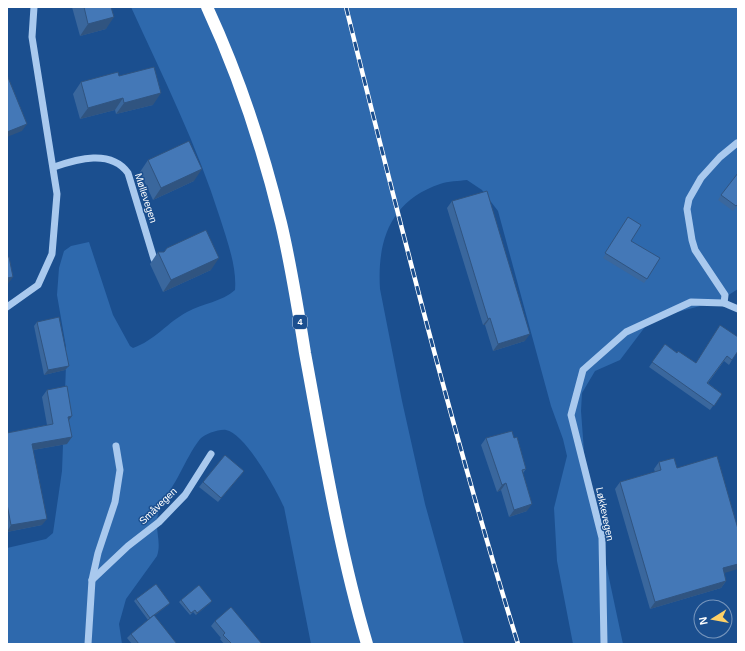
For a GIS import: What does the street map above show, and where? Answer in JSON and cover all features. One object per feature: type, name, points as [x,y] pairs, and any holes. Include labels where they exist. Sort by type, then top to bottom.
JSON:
[{"type":"highway","name":"4","points":[[207,7],[230,62],[253,124],[281,224],[338,525],[351,587],[367,644]]},
{"type":"street","points":[[7,307],[38,285],[52,254],[57,194],[54,167],[32,37],[34,7]]},
{"type":"street","points":[[737,143],[720,156],[701,178],[689,198],[687,209],[695,250],[725,295],[724,303],[738,309]]},
{"type":"street","name":"Møllevegen","points":[[54,167],[74,160],[93,158],[114,161],[124,168],[128,173],[149,238],[154,259]]},
{"type":"street","name":"Løkkevegen","points":[[604,644],[602,538],[571,415],[582,370],[626,332],[691,302],[724,303]]},
{"type":"street","points":[[88,644],[92,580],[98,553],[115,502],[120,470],[116,446]]},
{"type":"street","name":"Småvegen","points":[[92,580],[128,546],[159,522],[186,495],[211,454]]},
{"type":"shaded area","points":[[131,7],[738,7],[738,289],[719,301],[651,319],[620,360],[595,371],[582,393],[581,411],[585,465],[623,644],[573,644],[557,561],[554,508],[567,456],[563,439],[551,406],[498,211],[482,190],[467,180],[443,183],[423,191],[409,201],[398,212],[384,239],[380,271],[380,289],[402,401],[425,504],[464,644],[311,644],[284,507],[268,476],[251,451],[234,434],[223,430],[216,431],[200,439],[160,509],[157,519],[159,546],[157,556],[126,599],[119,624],[122,644],[7,644],[7,548],[46,539],[53,533],[62,471],[66,347],[57,295],[59,268],[64,251],[71,246],[89,242],[113,315],[130,346],[133,348],[148,341],[187,312],[199,306],[218,300],[235,290],[231,254],[211,191],[179,111]]},
{"type":"building","points":[[84,7],[111,7],[114,17],[88,24]]},
{"type":"building","points":[[154,67],[161,93],[124,103],[123,98],[88,108],[81,82],[118,72],[119,76]]},
{"type":"building","points":[[7,75],[27,124],[7,132]]},
{"type":"building","points":[[189,141],[202,169],[161,188],[148,160]]},
{"type":"building","points":[[738,173],[738,204],[736,206],[721,195]]},
{"type":"building","points":[[487,191],[530,334],[498,344],[490,318],[488,319],[452,201]]},
{"type":"building","points":[[628,217],[641,225],[631,241],[660,258],[647,279],[605,253]]},
{"type":"building","points":[[206,230],[219,258],[171,280],[158,252],[164,252],[167,248]]},
{"type":"building","points":[[7,257],[9,257],[13,277],[7,278]]},
{"type":"building","points":[[59,317],[69,366],[48,370],[37,322]]},
{"type":"building","points":[[720,325],[738,337],[738,351],[732,360],[727,356],[707,383],[722,394],[714,406],[652,362],[665,344],[677,353],[678,351],[696,363]]},
{"type":"building","points":[[67,386],[72,416],[68,417],[72,437],[32,444],[47,519],[11,525],[7,504],[7,433],[53,424],[47,390]]},
{"type":"building","points":[[512,431],[514,438],[517,437],[526,469],[522,470],[532,504],[514,510],[506,483],[502,485],[486,438]]},
{"type":"building","points":[[225,455],[244,471],[221,498],[203,482]]},
{"type":"building","points":[[717,456],[738,529],[738,564],[723,568],[726,581],[655,602],[620,482],[661,470],[659,462],[674,458],[677,468]]},
{"type":"building","points":[[156,584],[170,603],[150,618],[136,599]]},
{"type":"building","points":[[199,585],[212,601],[197,613],[195,610],[191,613],[181,600]]},
{"type":"building","points":[[231,607],[262,644],[232,644],[223,635],[225,633],[215,621]]},
{"type":"building","points":[[154,615],[177,644],[139,644],[131,634]]},
{"type":"railway","points":[[346,7],[449,406],[518,644]]}]
